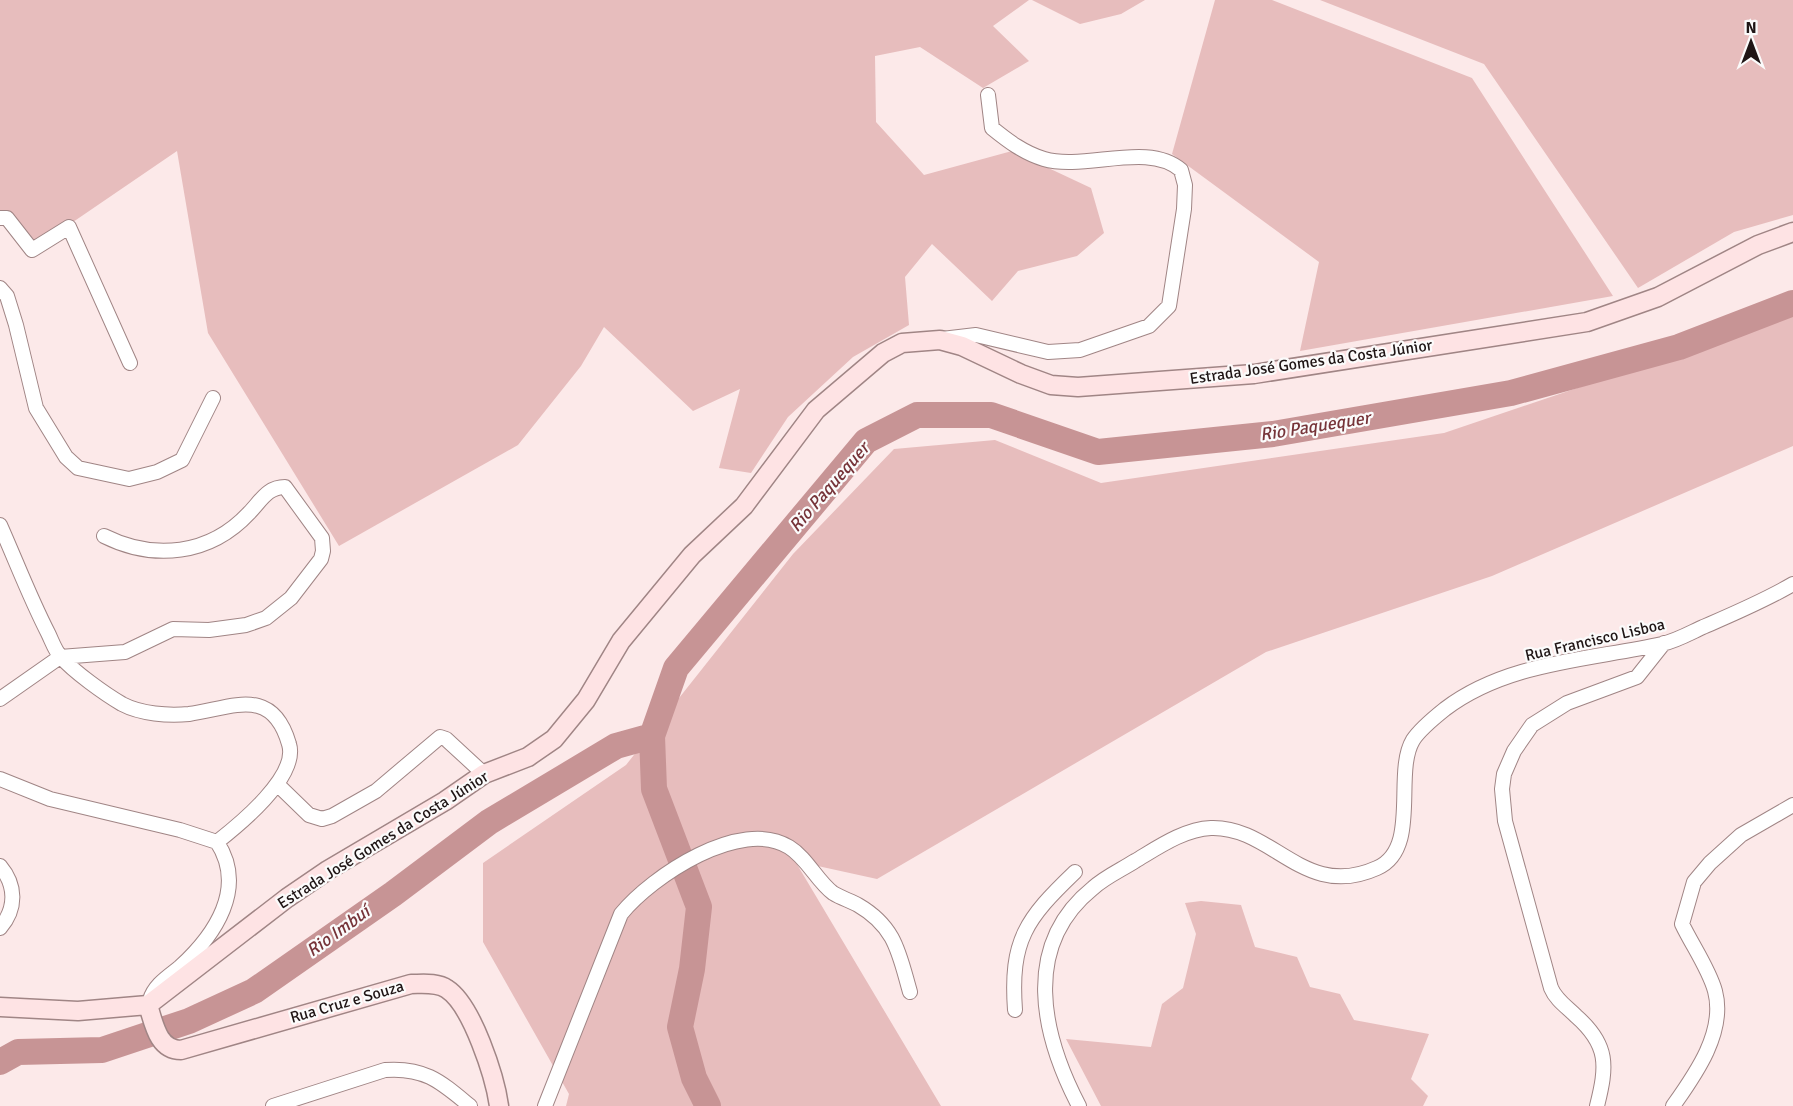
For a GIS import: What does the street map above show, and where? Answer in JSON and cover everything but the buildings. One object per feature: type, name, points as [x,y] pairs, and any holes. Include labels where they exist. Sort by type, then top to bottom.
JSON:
[{"type":"street","points":[[940,340],[976,335],[1048,352],[1080,350],[1149,326],[1169,306],[1184,209],[1185,185],[1181,170],[1162,160],[1145,158],[1072,162],[1044,159],[1020,149],[992,128],[988,95]]},
{"type":"street","points":[[0,218],[7,218],[32,250],[69,227],[130,363]]},
{"type":"street","name":"Estrada José Gomes da Costa Júnior","points":[[150,1012],[287,898],[445,801],[484,774],[539,751],[569,723],[621,641],[644,612],[692,555],[750,498],[816,410],[883,352],[902,343],[940,340],[962,346],[1021,374],[1051,385],[1078,387],[1254,374],[1587,322],[1658,297],[1758,245],[1793,232]]},
{"type":"street","points":[[0,288],[6,296],[16,325],[36,408],[66,457],[78,468],[129,479],[157,472],[182,460],[213,398]]},
{"type":"street","points":[[0,699],[60,657],[125,652],[173,629],[208,630],[246,625],[266,618],[291,598],[321,560],[323,552],[322,538],[285,487],[276,487],[268,492],[248,515],[219,539],[197,547],[168,553],[121,544],[104,536]]},
{"type":"street","points":[[0,525],[41,620],[60,657],[123,705],[144,712],[188,714],[250,703],[264,707],[273,714],[285,733],[290,747],[291,758],[288,768],[277,784],[217,842]]},
{"type":"street","name":"Rua Francisco Lisboa","points":[[1079,1106],[1050,1039],[1044,998],[1045,974],[1060,927],[1092,888],[1164,844],[1186,834],[1211,828],[1242,834],[1315,873],[1335,876],[1359,875],[1381,867],[1398,847],[1404,820],[1407,762],[1413,740],[1445,709],[1470,693],[1508,677],[1569,659],[1664,643],[1760,602],[1793,584]]},
{"type":"street","points":[[1597,1106],[1605,1071],[1603,1050],[1584,1023],[1555,996],[1551,988],[1505,821],[1502,789],[1514,751],[1532,725],[1567,703],[1604,687],[1637,677],[1664,643]]},
{"type":"street","points":[[277,784],[309,815],[322,819],[332,816],[376,791],[440,737],[446,739],[484,774]]},
{"type":"street","points":[[0,779],[50,799],[180,830],[217,842],[227,862],[230,891],[222,915],[203,945],[151,995],[150,1012],[0,1007]]},
{"type":"street","points":[[1673,1106],[1708,1049],[1717,1019],[1715,992],[1682,924],[1694,882],[1741,835],[1793,805]]},
{"type":"street","points":[[545,1106],[621,914],[632,900],[664,876],[709,851],[744,838],[770,838],[790,847],[834,893],[859,905],[883,923],[895,940],[910,992]]},
{"type":"street","points":[[0,866],[10,878],[12,905],[0,928]]},
{"type":"street","points":[[1015,1010],[1013,983],[1019,943],[1032,917],[1075,872]]},
{"type":"street","points":[[1051,896],[1074,908]]},
{"type":"street","name":"Rua Cruz e Souza","points":[[150,1012],[160,1040],[174,1050],[195,1048],[411,984],[445,987],[453,994],[481,1041],[499,1106]]},
{"type":"street","points":[[273,1106],[385,1070],[400,1068],[427,1074],[470,1106]]},
{"type":"shaded area","points":[[0,0],[1029,0],[993,26],[1029,61],[983,88],[920,47],[875,56],[876,122],[924,175],[1012,151],[1091,188],[1104,233],[1077,256],[1018,271],[992,301],[932,244],[905,277],[909,325],[853,357],[788,417],[751,473],[719,468],[740,389],[693,411],[604,327],[581,366],[518,445],[339,546],[208,333],[177,151],[32,250],[9,223],[0,223]]},
{"type":"shaded area","points":[[1032,0],[1145,0],[1121,14],[1080,24]]},
{"type":"shaded area","points":[[1215,0],[1272,0],[1472,78],[1613,296],[1300,351],[1319,262],[1172,154]]},
{"type":"shaded area","points":[[1320,0],[1793,0],[1793,215],[1734,232],[1638,288],[1484,64]]},
{"type":"shaded area","points":[[1793,315],[1793,446],[1492,576],[1266,652],[877,879],[795,861],[941,1106],[566,1106],[569,1094],[483,942],[483,863],[626,765],[793,554],[894,449],[995,440],[1101,483],[1444,433]]},
{"type":"shaded area","points":[[1201,901],[1241,905],[1255,947],[1297,957],[1310,987],[1340,994],[1354,1020],[1429,1034],[1411,1079],[1428,1096],[1423,1106],[1101,1106],[1066,1039],[1151,1047],[1162,1004],[1183,988],[1196,934],[1185,903]]},
{"type":"waterway","name":"Rio Paquequer","points":[[708,1106],[694,1078],[680,1027],[692,969],[699,907],[654,789],[652,736],[676,668],[866,441],[917,415],[991,415],[1098,452],[1273,434],[1511,393],[1679,347],[1793,303]]},
{"type":"waterway","name":"Rio Imbuí","points":[[0,1062],[18,1052],[102,1050],[189,1021],[254,991],[393,894],[489,822],[616,746],[652,736]]}]
